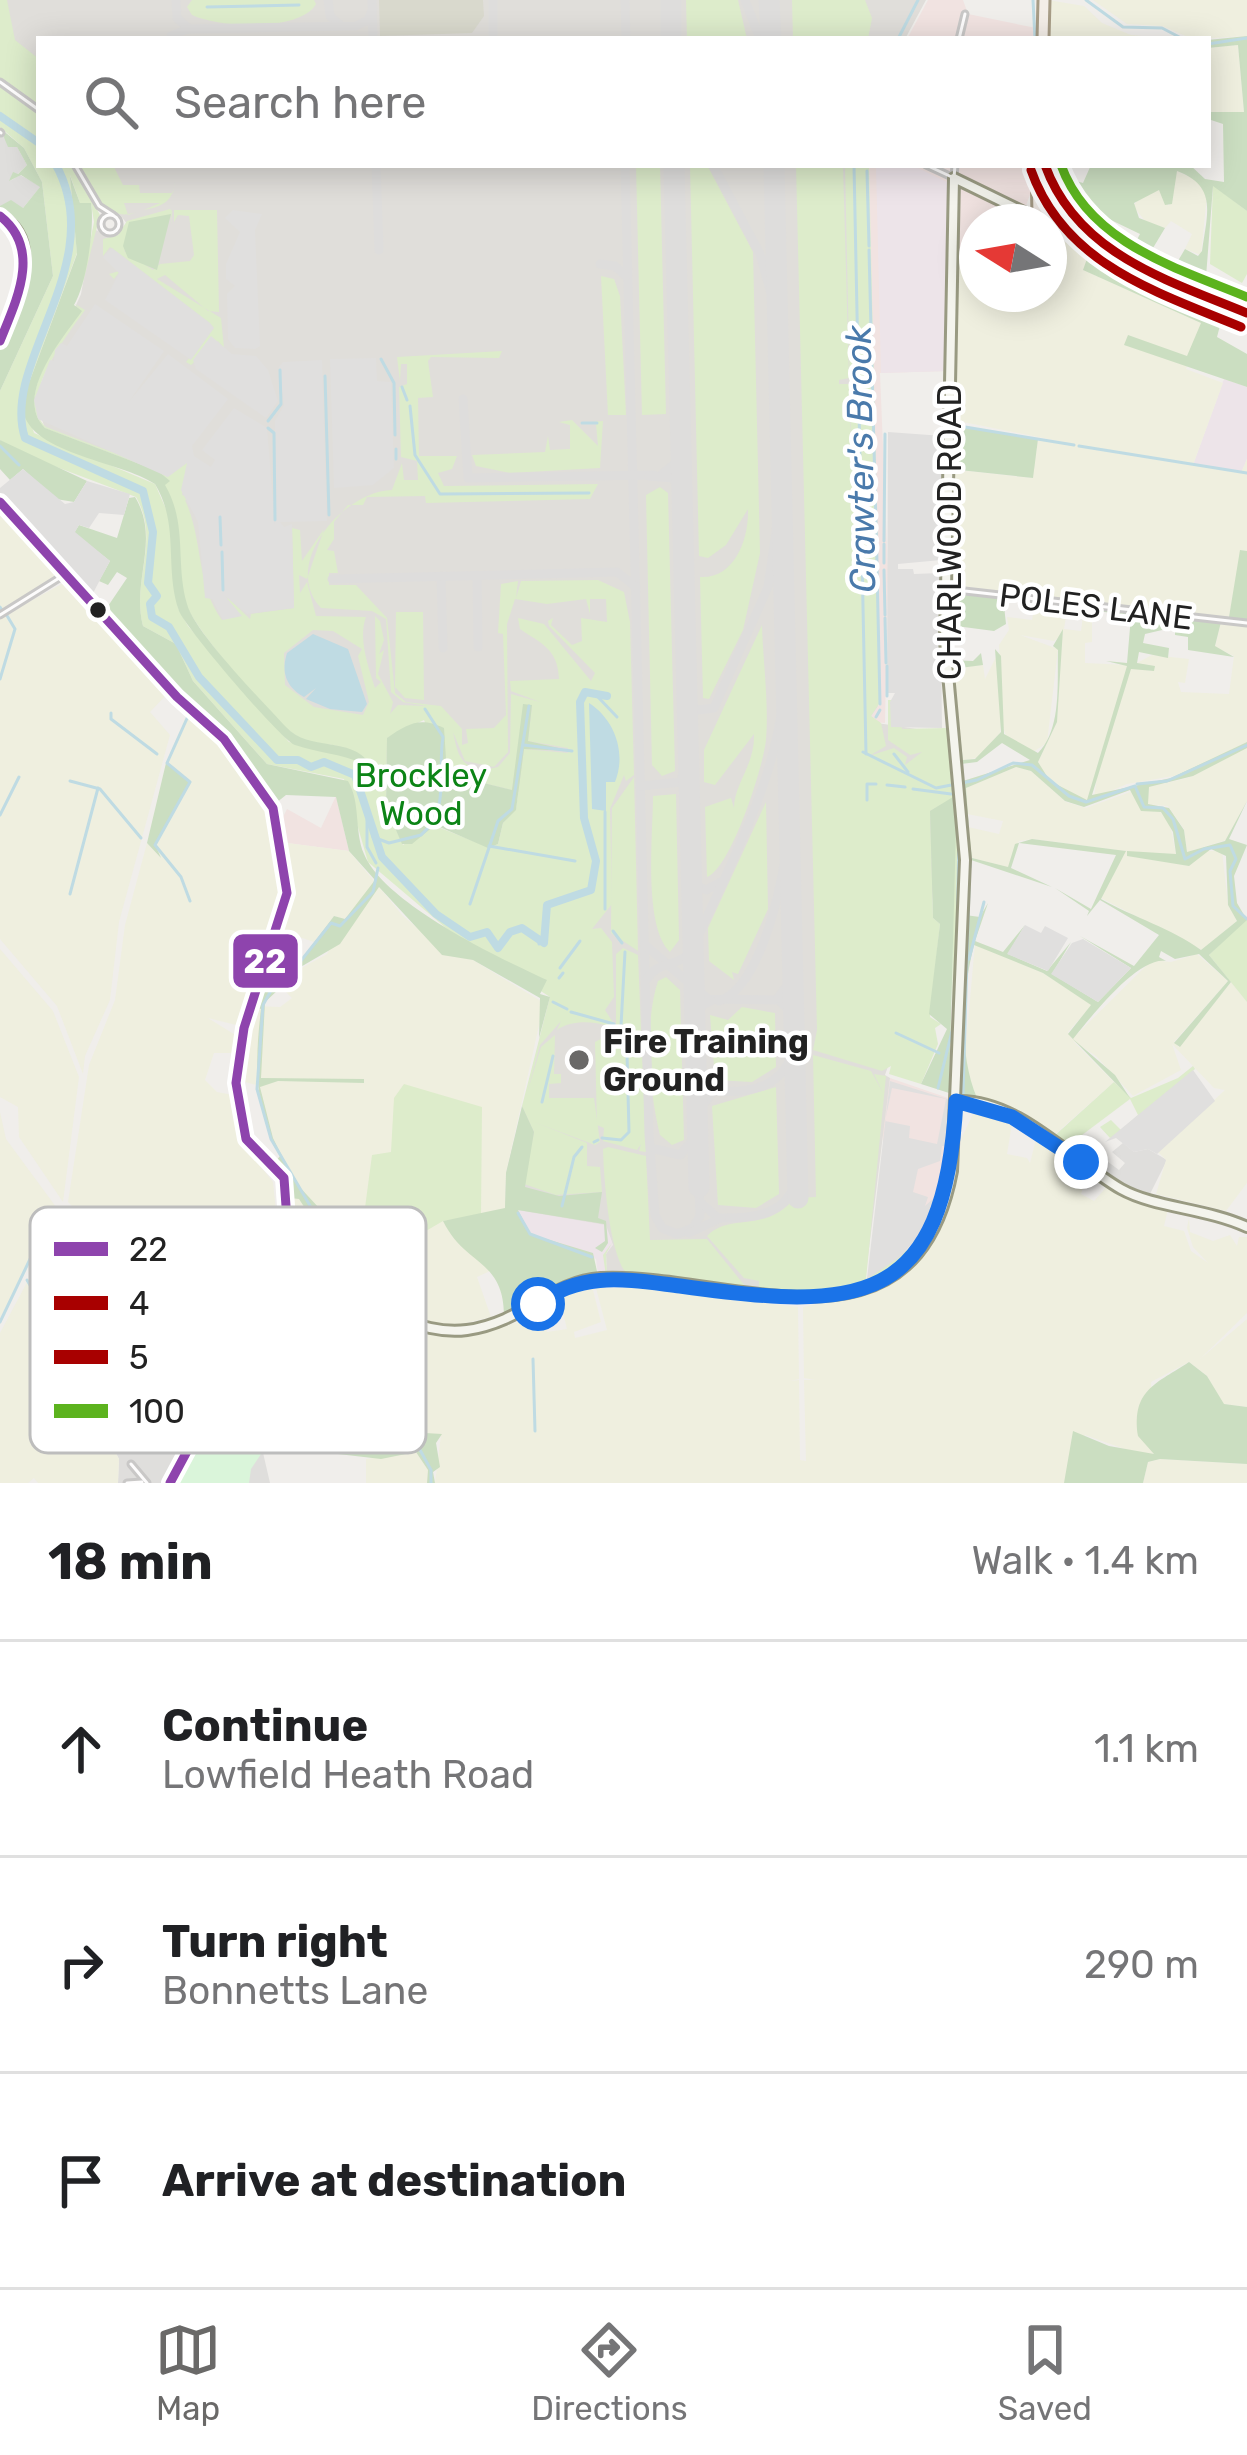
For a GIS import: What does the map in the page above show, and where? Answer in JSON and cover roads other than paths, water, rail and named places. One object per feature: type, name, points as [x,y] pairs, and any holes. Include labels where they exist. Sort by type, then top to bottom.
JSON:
[{"type":"main road","points":[[1040,36],[1042,0]]},
{"type":"main road","points":[[1039,204],[1041,168]]},
{"type":"main road","points":[[1043,168],[1060,202],[1112,251],[1247,316]]},
{"type":"main road","points":[[1041,204],[1047,199],[1060,202]]},
{"type":"main road","points":[[1067,227],[1115,262],[1247,316]]},
{"type":"street","points":[[960,36],[965,14]]},
{"type":"street","points":[[0,82],[36,108]]},
{"type":"street","points":[[77,168],[99,206],[106,232],[116,232],[119,221],[99,206]]},
{"type":"street","points":[[933,168],[1009,204]]},
{"type":"street","points":[[955,168],[955,178]]},
{"type":"street","name":"CHARLWOOD ROAD","points":[[426,1328],[472,1330],[514,1319],[562,1288],[597,1279],[799,1300],[850,1293],[899,1266],[937,1219],[952,1171],[965,860],[945,659],[955,178]]},
{"type":"street","points":[[101,223],[112,215]]},
{"type":"street","points":[[0,216],[19,233],[24,262],[0,341]]},
{"type":"street","points":[[0,502],[173,692],[224,739],[275,815],[287,875],[286,904],[244,1028],[236,1087],[245,1137],[286,1182],[288,1207]]},
{"type":"street","points":[[0,615],[67,574]]},
{"type":"street","name":"POLES LANE","points":[[946,589],[1247,623]]},
{"type":"street","points":[[956,1101],[1012,1117],[1125,1191],[1210,1210],[1247,1227]]},
{"type":"street","points":[[170,1483],[182,1453]]},
{"type":"street","points":[[130,1464],[144,1483]]},
{"type":"street","points":[[127,1483],[144,1483]]},
{"type":"water","points":[[313,634],[348,649],[367,704],[362,712],[330,709],[306,699],[316,688],[304,697],[289,684],[287,653]]},
{"type":"water","points":[[589,703],[611,727],[619,748],[615,782],[606,782],[606,811],[592,809]]},
{"type":"waterway","name":"Crawter's Brook","points":[[900,36],[918,0]]},
{"type":"waterway","points":[[1033,0],[1035,36]]},
{"type":"waterway","name":"Crawter's Brook","points":[[1086,0],[1123,27],[1162,28],[1177,36]]},
{"type":"waterway","points":[[207,7],[299,5]]},
{"type":"waterway","name":"Crawter's Brook","points":[[1211,44],[1247,38]]},
{"type":"waterway","points":[[0,116],[36,141]]},
{"type":"waterway","points":[[57,168],[69,202],[70,239],[63,275],[27,377],[21,409],[25,438],[143,491],[153,532],[148,583],[157,596],[150,604],[152,617],[169,627],[199,677],[277,760],[298,760],[311,767],[324,762],[355,775],[382,857],[436,914],[470,937],[487,932],[498,948],[510,932],[522,928],[544,943],[547,905],[591,890],[596,861],[584,818],[580,702],[585,692],[607,696]]},
{"type":"waterway","name":"Crawter's Brook","points":[[854,168],[866,754]]},
{"type":"waterway","points":[[867,171],[869,246]]},
{"type":"waterway","points":[[869,250],[871,329]]},
{"type":"waterway","points":[[871,334],[877,563]]},
{"type":"waterway","points":[[381,359],[394,383],[395,435]]},
{"type":"waterway","points":[[268,421],[281,404],[280,370]]},
{"type":"waterway","points":[[325,376],[329,515]]},
{"type":"waterway","points":[[402,387],[407,400]]},
{"type":"waterway","points":[[410,406],[415,455],[440,494],[589,493]]},
{"type":"waterway","points":[[582,423],[597,423]]},
{"type":"waterway","points":[[953,425],[1074,445]]},
{"type":"waterway","points":[[268,428],[274,433],[275,520]]},
{"type":"waterway","points":[[884,541],[885,434]]},
{"type":"waterway","points":[[0,446],[19,465]]},
{"type":"waterway","points":[[1079,446],[1247,473]]},
{"type":"waterway","points":[[396,449],[396,459]]},
{"type":"waterway","points":[[220,517],[221,545]]},
{"type":"waterway","points":[[884,544],[884,563]]},
{"type":"waterway","points":[[222,552],[223,590]]},
{"type":"waterway","points":[[877,568],[880,704]]},
{"type":"waterway","points":[[884,570],[885,615]]},
{"type":"waterway","points":[[66,581],[102,619]]},
{"type":"waterway","points":[[0,679],[15,629],[6,614]]},
{"type":"waterway","points":[[885,618],[886,663]]},
{"type":"waterway","points":[[887,666],[887,696]]},
{"type":"waterway","points":[[152,675],[166,692]]},
{"type":"waterway","points":[[598,697],[617,717]]},
{"type":"waterway","points":[[470,904],[498,821],[512,809],[529,706]]},
{"type":"waterway","points":[[373,837],[389,843],[421,835],[436,814],[443,737],[425,709]]},
{"type":"waterway","points":[[876,717],[880,710]]},
{"type":"waterway","points":[[111,713],[111,719],[157,754]]},
{"type":"waterway","points":[[190,901],[181,877],[155,845],[190,782],[167,763],[189,714],[222,743]]},
{"type":"waterway","points":[[524,745],[572,751]]},
{"type":"waterway","points":[[1137,784],[1167,781],[1247,745]]},
{"type":"waterway","points":[[863,752],[936,788],[977,780],[1013,763],[1032,765],[1069,796],[1086,802],[1135,786],[1144,807],[1163,808],[1173,819],[1185,859],[1204,849],[1230,845],[1236,859],[1230,871],[1233,906],[1247,919]]},
{"type":"waterway","points":[[894,754],[908,772]]},
{"type":"waterway","points":[[245,775],[271,818]]},
{"type":"waterway","points":[[0,815],[19,777]]},
{"type":"waterway","points":[[70,781],[100,789],[141,838]]},
{"type":"waterway","points":[[867,800],[867,784],[876,784]]},
{"type":"waterway","points":[[887,785],[905,787]]},
{"type":"waterway","points":[[70,894],[98,788]]},
{"type":"waterway","points":[[913,789],[951,794]]},
{"type":"waterway","points":[[953,789],[957,809]]},
{"type":"waterway","points":[[605,812],[605,909]]},
{"type":"waterway","points":[[367,820],[367,847],[376,863]]},
{"type":"waterway","points":[[956,1001],[959,831]]},
{"type":"waterway","points":[[489,846],[575,861]]},
{"type":"waterway","points":[[970,860],[970,867]]},
{"type":"waterway","points":[[292,972],[331,923],[340,926],[373,892],[378,868]]},
{"type":"waterway","points":[[969,879],[969,884]]},
{"type":"waterway","points":[[963,1095],[969,888]]},
{"type":"waterway","points":[[969,959],[984,902]]},
{"type":"waterway","points":[[613,931],[622,943]]},
{"type":"waterway","points":[[560,968],[580,941]]},
{"type":"waterway","points":[[621,1026],[625,952]]},
{"type":"waterway","points":[[559,978],[563,973]]},
{"type":"waterway","points":[[288,975],[278,978],[263,1005],[257,1089],[271,1139],[311,1207]]},
{"type":"waterway","points":[[553,1002],[567,1009]]},
{"type":"waterway","points":[[571,1012],[614,1024]]},
{"type":"waterway","points":[[602,1138],[621,1140],[629,1132],[627,1053],[619,1027]]},
{"type":"waterway","points":[[938,1088],[952,1031]]},
{"type":"waterway","points":[[896,1033],[939,1053]]},
{"type":"waterway","points":[[542,1102],[553,1056]]},
{"type":"waterway","points":[[594,1142],[598,1140]]},
{"type":"waterway","points":[[562,1206],[574,1157],[582,1147]]},
{"type":"waterway","points":[[518,1213],[530,1234],[592,1257]]},
{"type":"waterway","points":[[0,1322],[30,1259]]},
{"type":"waterway","points":[[27,1280],[30,1285]]},
{"type":"waterway","points":[[533,1359],[535,1431]]},
{"type":"waterway","points":[[422,1453],[431,1470],[431,1483]]},
{"type":"place","name":"Fire Training Ground","points":[[579,1060]]},
{"type":"park label","name":"Brockley Wood","points":[[421,794]]}]
